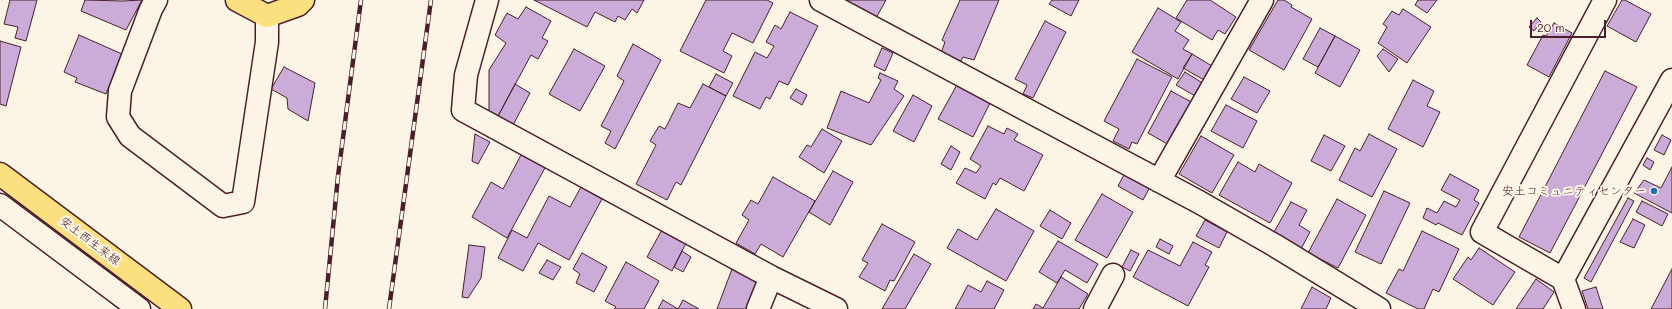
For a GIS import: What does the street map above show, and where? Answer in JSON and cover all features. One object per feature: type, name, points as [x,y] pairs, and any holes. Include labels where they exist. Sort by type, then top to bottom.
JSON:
[{"type":"main road","points":[[237,0],[267,16],[298,5],[303,0]]},
{"type":"main road","name":"安土西生来線","points":[[0,174],[180,309]]},
{"type":"street","points":[[156,0],[120,91],[118,117],[130,136],[223,206],[244,202],[267,42],[267,16]]},
{"type":"street","points":[[487,0],[466,75],[464,110],[771,277],[836,309]]},
{"type":"street","points":[[821,0],[1199,202],[1274,245],[1379,309]]},
{"type":"street","points":[[1159,181],[1262,0]]},
{"type":"street","points":[[1574,309],[1564,279],[1482,232],[1605,0]]},
{"type":"street","points":[[1564,279],[1672,80]]},
{"type":"street","points":[[0,205],[139,309]]},
{"type":"street","points":[[1095,309],[1113,275]]},
{"type":"street","points":[[758,309],[771,277]]},
{"type":"building","points":[[10,0],[37,0],[26,41],[15,38],[18,27],[4,24]]},
{"type":"building","points":[[85,0],[142,0],[126,30],[81,11]]},
{"type":"building","points":[[534,0],[644,0],[637,13],[632,9],[625,20],[618,16],[615,22],[595,12],[587,27]]},
{"type":"building","points":[[706,0],[767,0],[773,3],[753,43],[732,33],[723,51],[732,56],[724,73],[680,51]]},
{"type":"building","points":[[837,0],[886,0],[875,20]]},
{"type":"building","points":[[960,0],[999,0],[974,60],[963,57],[961,61],[941,53],[945,42],[942,40]]},
{"type":"building","points":[[1052,0],[1079,0],[1071,16],[1049,4]]},
{"type":"building","points":[[1187,0],[1210,0],[1236,17],[1225,34],[1218,30],[1212,40],[1176,18]]},
{"type":"building","points":[[1278,0],[1284,0],[1292,5],[1291,7],[1312,19],[1284,70],[1249,50]]},
{"type":"building","points":[[1418,0],[1437,0],[1427,13],[1415,5]]},
{"type":"building","points":[[1622,0],[1625,0],[1651,14],[1636,42],[1607,26]]},
{"type":"building","points":[[526,7],[551,21],[542,38],[548,41],[538,59],[531,55],[497,118],[489,114],[489,70],[506,43],[495,35],[507,13],[518,19]]},
{"type":"building","points":[[1158,8],[1181,22],[1175,31],[1189,40],[1183,49],[1192,54],[1178,79],[1132,52]]},
{"type":"building","points":[[1403,9],[1431,27],[1407,63],[1378,43],[1387,27],[1383,24],[1392,11],[1399,15]]},
{"type":"building","points":[[790,12],[818,26],[788,85],[779,81],[770,99],[766,97],[760,109],[733,96],[755,52],[767,58],[774,46],[766,42],[775,25],[781,29]]},
{"type":"building","points":[[1537,18],[1541,22],[1534,31],[1529,27]]},
{"type":"building","points":[[1045,21],[1066,32],[1033,98],[1023,94],[1027,85],[1015,79]]},
{"type":"building","points":[[1554,23],[1572,33],[1549,77],[1527,65],[1543,35],[1546,36]]},
{"type":"building","points":[[1320,28],[1335,36],[1318,67],[1303,59]]},
{"type":"building","points":[[79,35],[122,54],[106,94],[75,82],[77,78],[64,72]]},
{"type":"building","points":[[1335,36],[1360,50],[1340,87],[1315,73]]},
{"type":"building","points":[[0,41],[21,47],[6,106],[0,104]]},
{"type":"building","points":[[633,44],[661,60],[615,149],[605,143],[611,131],[601,126],[624,81],[617,76]]},
{"type":"building","points":[[882,48],[893,53],[885,71],[874,66]]},
{"type":"building","points":[[574,49],[605,66],[580,111],[549,94]]},
{"type":"building","points":[[1383,49],[1398,59],[1389,72],[1377,56]]},
{"type":"building","points":[[1192,54],[1212,66],[1204,80],[1183,68]]},
{"type":"building","points":[[1137,59],[1172,77],[1137,144],[1132,142],[1129,149],[1113,141],[1119,129],[1104,121]]},
{"type":"building","points":[[284,67],[315,83],[308,121],[288,109],[287,98],[271,89]]},
{"type":"building","points":[[1605,71],[1637,87],[1550,253],[1519,237]]},
{"type":"building","points":[[1185,72],[1204,84],[1197,97],[1176,85]]},
{"type":"building","points":[[880,73],[898,81],[894,89],[904,96],[871,145],[827,128],[841,91],[869,103],[881,80],[878,78]]},
{"type":"building","points":[[716,74],[733,83],[726,96],[709,87]]},
{"type":"building","points":[[1244,77],[1270,91],[1257,113],[1231,99]]},
{"type":"building","points":[[1413,80],[1434,91],[1427,106],[1440,112],[1423,147],[1388,129]]},
{"type":"building","points":[[958,83],[991,101],[973,137],[938,119]]},
{"type":"building","points":[[515,84],[530,93],[512,127],[497,118]]},
{"type":"building","points":[[703,84],[726,96],[681,185],[676,182],[667,200],[636,184],[656,145],[650,141],[659,126],[665,129],[678,103],[690,108]]},
{"type":"building","points":[[796,89],[807,95],[802,105],[790,98]]},
{"type":"building","points":[[1171,91],[1195,104],[1171,146],[1148,133]]},
{"type":"building","points":[[913,95],[932,106],[914,142],[893,131]]},
{"type":"building","points":[[1226,105],[1257,121],[1243,148],[1211,131]]},
{"type":"building","points":[[988,126],[1004,134],[1007,128],[1018,134],[1014,140],[1043,155],[1024,191],[1000,178],[996,185],[993,183],[985,199],[956,183],[965,168],[976,173],[981,166],[970,159]]},
{"type":"building","points":[[822,129],[842,141],[824,173],[799,157],[807,145],[811,147]]},
{"type":"building","points":[[475,134],[490,142],[478,164],[472,161]]},
{"type":"building","points":[[1369,134],[1397,149],[1372,197],[1339,180],[1355,148],[1360,151]]},
{"type":"building","points":[[1324,135],[1345,146],[1331,171],[1311,161]]},
{"type":"building","points":[[1662,135],[1671,140],[1664,155],[1654,150]]},
{"type":"building","points":[[1201,136],[1234,155],[1212,193],[1179,174]]},
{"type":"building","points":[[951,146],[960,152],[951,170],[941,164]]},
{"type":"building","points":[[522,153],[546,166],[507,238],[472,217],[491,182],[503,189]]},
{"type":"building","points":[[1647,158],[1654,162],[1650,170],[1643,165]]},
{"type":"building","points":[[1238,162],[1255,172],[1259,164],[1292,183],[1270,223],[1219,195]]},
{"type":"building","name":"安土コミュニティセンター","points":[[1672,167],[1672,213],[1634,193],[1644,180],[1661,188]]},
{"type":"building","points":[[833,171],[853,182],[830,225],[809,212]]},
{"type":"building","points":[[1126,171],[1151,185],[1143,200],[1118,186]]},
{"type":"building","points":[[1450,174],[1479,190],[1474,200],[1479,203],[1462,235],[1438,223],[1436,225],[1423,218],[1427,208],[1437,213],[1444,201],[1456,207],[1460,200],[1441,190]]},
{"type":"building","points":[[773,177],[815,201],[783,257],[761,244],[755,254],[736,243],[749,220],[742,215],[751,200],[758,204]]},
{"type":"building","points":[[581,187],[602,199],[569,260],[538,243],[523,271],[498,258],[512,230],[527,238],[549,196],[570,207]]},
{"type":"building","points":[[1384,191],[1410,203],[1381,264],[1355,252]]},
{"type":"building","points":[[1102,194],[1133,212],[1107,258],[1075,240]]},
{"type":"building","points":[[1628,198],[1634,201],[1591,282],[1584,278]]},
{"type":"building","points":[[1337,199],[1366,215],[1338,268],[1308,253]]},
{"type":"building","points":[[1642,201],[1668,214],[1662,226],[1636,212]]},
{"type":"building","points":[[1291,202],[1307,210],[1299,225],[1310,232],[1301,249],[1274,232]]},
{"type":"building","points":[[996,209],[1034,231],[1006,281],[947,248],[958,229],[977,240]]},
{"type":"building","points":[[1050,210],[1071,223],[1062,239],[1040,226]]},
{"type":"building","points":[[1633,219],[1645,225],[1634,248],[1620,242]]},
{"type":"building","points":[[1205,220],[1227,232],[1219,248],[1196,236]]},
{"type":"building","points":[[882,224],[915,242],[894,281],[890,280],[885,291],[859,277],[868,263],[862,260]]},
{"type":"building","points":[[664,226],[688,239],[672,271],[647,257]]},
{"type":"building","points":[[1422,231],[1459,249],[1439,292],[1433,289],[1424,309],[1418,309],[1386,293],[1399,269],[1403,271]]},
{"type":"building","points":[[1160,239],[1173,246],[1169,254],[1156,247]]},
{"type":"building","points":[[1058,241],[1098,264],[1087,283],[1065,270],[1057,283],[1039,272]]},
{"type":"building","points":[[1193,242],[1212,252],[1205,265],[1209,267],[1188,306],[1133,277],[1148,250],[1180,266]]},
{"type":"building","points":[[469,245],[485,247],[481,278],[468,298],[462,297]]},
{"type":"building","points":[[1479,248],[1515,272],[1493,305],[1453,279],[1468,257],[1471,260]]},
{"type":"building","points":[[1131,250],[1139,254],[1130,271],[1122,267]]},
{"type":"building","points":[[682,251],[691,257],[683,272],[674,267]]},
{"type":"building","points":[[582,253],[607,267],[594,292],[576,283],[580,274],[573,269]]},
{"type":"building","points":[[914,254],[931,264],[905,309],[882,309]]},
{"type":"building","points":[[547,260],[561,267],[553,280],[539,273]]},
{"type":"building","points":[[626,262],[659,281],[644,309],[614,309],[616,307],[605,301]]},
{"type":"building","points":[[732,269],[761,281],[750,309],[717,309]]},
{"type":"building","points":[[1672,269],[1672,309],[1651,309]]},
{"type":"building","points":[[1061,277],[1088,294],[1079,309],[1033,309],[1036,304],[1043,308]]},
{"type":"building","points":[[1536,279],[1554,292],[1543,309],[1516,309]]},
{"type":"building","points":[[987,281],[1004,290],[994,309],[955,309],[968,285],[981,292]]},
{"type":"building","points":[[1312,287],[1331,298],[1326,309],[1301,309]]},
{"type":"building","points":[[1596,287],[1603,309],[1588,309],[1582,291]]},
{"type":"building","points":[[663,300],[678,309],[658,309]]},
{"type":"building","points":[[683,300],[699,309],[678,309]]},
{"type":"railway","points":[[325,309],[338,176],[361,0]]},
{"type":"railway","points":[[389,309],[431,0]]},
{"type":"place","name":"安土コミュニティセンター","points":[[1654,191]]}]
